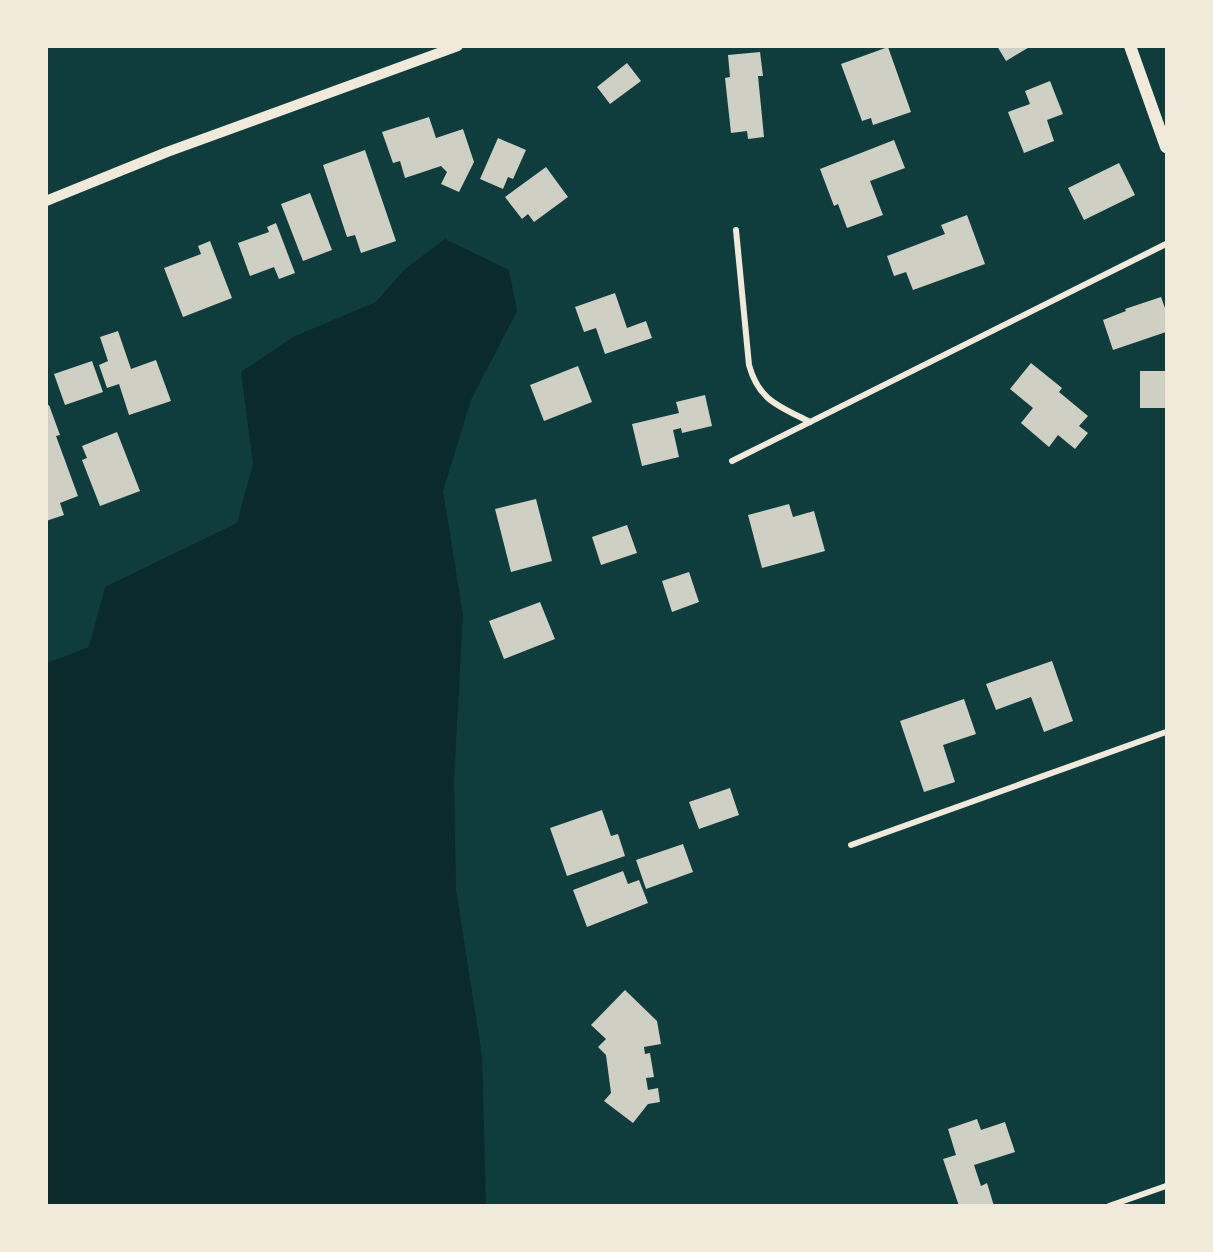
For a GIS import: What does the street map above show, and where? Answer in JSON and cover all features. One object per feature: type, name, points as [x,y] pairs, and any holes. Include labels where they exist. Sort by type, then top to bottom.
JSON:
[{"type":"main road","points":[[1130,46],[1163,127],[1167,147]]},
{"type":"street","points":[[46,201],[167,152],[458,46]]},
{"type":"street","points":[[736,230],[749,365],[754,382],[762,394],[810,422]]},
{"type":"street","points":[[732,461],[1167,244]]},
{"type":"street","points":[[850,844],[1167,732]]},
{"type":"street","points":[[1109,1206],[1167,1186]]},
{"type":"water","points":[[445,239],[509,270],[517,311],[471,400],[443,491],[463,615],[454,779],[456,889],[482,1056],[486,1205],[47,1205],[47,663],[89,647],[105,587],[237,523],[253,464],[241,372],[293,337],[376,302],[404,270]]},
{"type":"building","points":[[997,46],[1031,46],[1006,61]]},
{"type":"building","points":[[888,47],[911,112],[873,125],[871,118],[862,121],[841,64]]},
{"type":"building","points":[[760,52],[763,76],[758,76],[764,137],[748,139],[747,131],[731,133],[725,78],[730,77],[728,55]]},
{"type":"building","points":[[627,63],[641,81],[610,104],[597,87]]},
{"type":"building","points":[[1050,81],[1063,114],[1047,120],[1054,141],[1024,153],[1008,112],[1030,104],[1025,91]]},
{"type":"building","points":[[429,117],[436,138],[463,129],[474,162],[459,192],[441,184],[447,172],[441,166],[405,178],[400,161],[393,163],[382,132]]},
{"type":"building","points":[[498,138],[526,150],[513,179],[508,177],[503,189],[480,179]]},
{"type":"building","points":[[894,140],[905,168],[870,181],[883,215],[847,228],[838,204],[834,206],[820,169]]},
{"type":"building","points":[[365,150],[396,241],[361,253],[355,235],[347,237],[323,165]]},
{"type":"building","points":[[1119,163],[1135,195],[1084,220],[1068,188]]},
{"type":"building","points":[[546,167],[568,197],[534,222],[528,214],[522,219],[505,197]]},
{"type":"building","points":[[310,193],[332,250],[303,261],[281,204]]},
{"type":"building","points":[[967,215],[985,264],[913,290],[906,272],[894,276],[887,256],[945,234],[941,225]]},
{"type":"building","points":[[276,223],[295,273],[279,279],[274,267],[250,276],[238,243],[269,232],[267,227]]},
{"type":"building","points":[[210,241],[232,298],[183,317],[164,268],[201,254],[198,246]]},
{"type":"building","points":[[615,293],[627,328],[646,321],[652,338],[605,354],[596,328],[584,332],[575,307]]},
{"type":"building","points":[[1161,297],[1166,311],[1166,332],[1113,350],[1103,320],[1126,311],[1125,309]]},
{"type":"building","points":[[118,331],[131,369],[156,360],[171,401],[129,415],[119,384],[107,388],[99,365],[108,361],[100,337]]},
{"type":"building","points":[[92,361],[103,392],[65,405],[54,374]]},
{"type":"building","points":[[1031,363],[1062,388],[1059,392],[1088,416],[1079,426],[1088,433],[1075,449],[1058,435],[1049,447],[1021,423],[1033,408],[1010,389]]},
{"type":"building","points":[[578,366],[592,402],[544,421],[530,385]]},
{"type":"building","points":[[1140,371],[1166,371],[1166,408],[1140,408]]},
{"type":"building","points":[[705,395],[712,426],[682,433],[681,428],[673,430],[679,457],[642,466],[632,424],[679,413],[676,402]]},
{"type":"building","points":[[49,405],[60,435],[56,436],[78,496],[60,503],[64,515],[46,521],[46,406]]},
{"type":"building","points":[[117,432],[140,491],[100,506],[82,460],[87,458],[82,446]]},
{"type":"building","points":[[536,499],[552,561],[511,572],[495,509]]},
{"type":"building","points":[[789,504],[793,517],[814,511],[825,551],[762,568],[748,515]]},
{"type":"building","points":[[627,525],[637,553],[601,565],[592,537]]},
{"type":"building","points":[[689,572],[699,602],[672,612],[662,581]]},
{"type":"building","points":[[540,602],[555,639],[504,659],[489,621]]},
{"type":"building","points":[[1052,661],[1073,721],[1044,732],[1031,697],[996,710],[986,684]]},
{"type":"building","points":[[964,699],[976,734],[943,745],[955,782],[924,792],[900,721]]},
{"type":"building","points":[[730,788],[739,815],[699,829],[689,802]]},
{"type":"building","points":[[602,810],[611,836],[618,834],[625,856],[567,876],[550,828]]},
{"type":"building","points":[[683,844],[693,872],[646,889],[636,860]]},
{"type":"building","points":[[623,871],[628,884],[639,880],[648,903],[587,927],[573,890]]},
{"type":"building","points":[[625,990],[657,1021],[661,1044],[644,1047],[645,1054],[650,1053],[654,1077],[646,1078],[648,1090],[658,1088],[660,1102],[648,1104],[633,1123],[604,1101],[611,1093],[606,1055],[598,1047],[606,1039],[591,1025]]},
{"type":"building","points":[[977,1119],[981,1130],[1005,1122],[1015,1152],[974,1165],[981,1186],[987,1183],[994,1206],[959,1206],[943,1159],[956,1155],[948,1129]]}]
